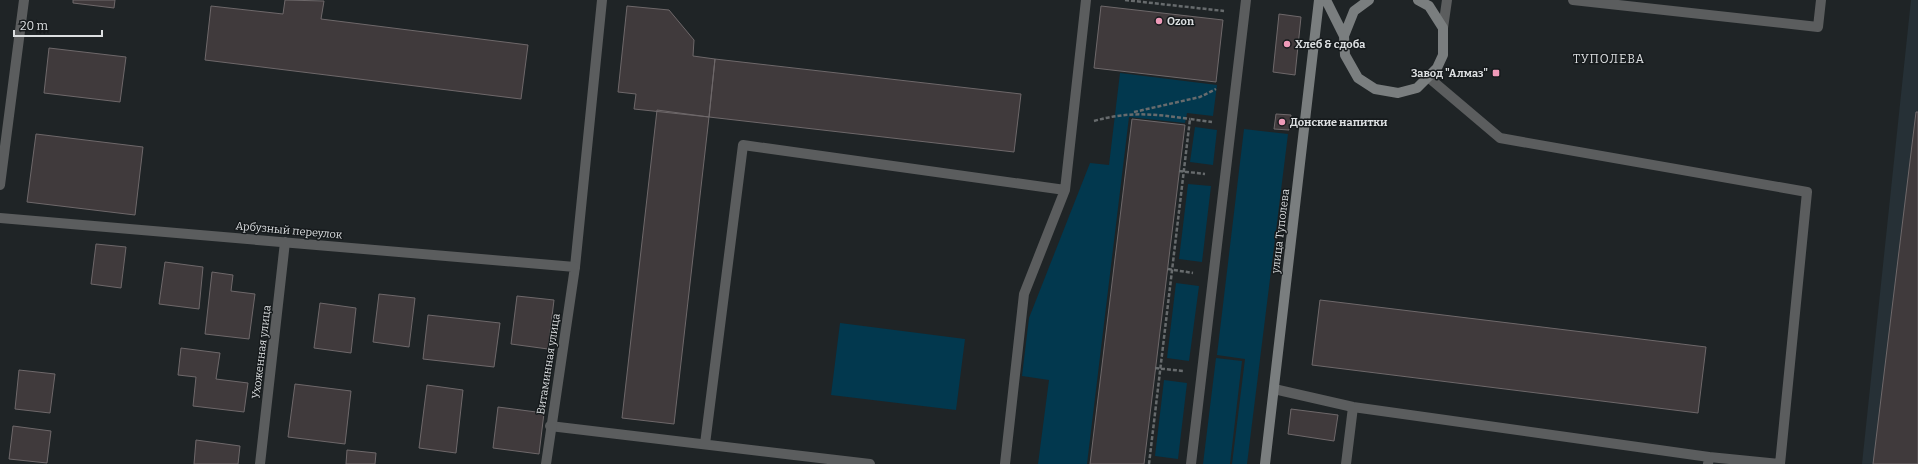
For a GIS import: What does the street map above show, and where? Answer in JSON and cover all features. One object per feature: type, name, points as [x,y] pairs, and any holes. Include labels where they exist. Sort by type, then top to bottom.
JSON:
[{"type":"street","points":[[0,185],[24,0]]},
{"type":"street","name":"Витаминная улица","points":[[546,464],[550,426],[575,267],[602,0]]},
{"type":"street","points":[[1005,464],[1024,294],[1065,190],[1086,0]]},
{"type":"street","points":[[1191,464],[1246,0]]},
{"type":"street","name":"улица Туполева","points":[[1265,464],[1319,0]]},
{"type":"street","points":[[1326,0],[1344,36],[1345,55],[1358,78],[1375,89],[1398,93],[1417,88],[1437,68],[1443,55],[1442,28],[1447,0]]},
{"type":"street","points":[[1344,36],[1354,11],[1369,0]]},
{"type":"street","points":[[1418,0],[1429,6],[1442,28]]},
{"type":"street","points":[[1573,0],[1818,27],[1821,0]]},
{"type":"street","points":[[1274,389],[1352,407],[1709,460],[1780,464],[1807,192],[1500,138],[1428,77]]},
{"type":"street","points":[[705,444],[743,145],[1065,190]]},
{"type":"street","name":"Арбузный переулок","points":[[0,218],[575,267]]},
{"type":"street","name":"Ухоженная улица","points":[[260,464],[285,242]]},
{"type":"street","points":[[1346,464],[1352,407]]},
{"type":"street","points":[[550,426],[870,464]]},
{"type":"path","points":[[1125,0],[1231,12]]},
{"type":"path","points":[[1072,127],[1105,117],[1132,113],[1200,97],[1218,88]]},
{"type":"path","points":[[1132,113],[1217,122]]},
{"type":"path","points":[[1149,464],[1190,119]]},
{"type":"path","points":[[1179,171],[1226,177]]},
{"type":"path","points":[[1168,269],[1213,275]]},
{"type":"path","points":[[1155,368],[1202,374]]},
{"type":"shaded area","points":[[1911,0],[1918,0],[1918,464],[1862,464]]},
{"type":"shaded area","points":[[1120,73],[1217,85],[1213,116],[1187,113],[1185,123],[1129,117],[1087,464],[1038,464],[1049,380],[1022,376],[1029,318],[1090,163],[1109,165]]},
{"type":"shaded area","points":[[1195,127],[1217,130],[1213,165],[1190,162]]},
{"type":"shaded area","points":[[1244,129],[1288,134],[1247,464],[1232,464],[1245,359],[1217,355]]},
{"type":"shaded area","points":[[1188,184],[1211,186],[1202,262],[1179,259]]},
{"type":"shaded area","points":[[1176,283],[1199,286],[1189,361],[1167,358]]},
{"type":"shaded area","points":[[840,323],[965,339],[956,410],[831,395]]},
{"type":"shaded area","points":[[1216,358],[1242,361],[1230,464],[1203,464]]},
{"type":"shaded area","points":[[1164,380],[1187,383],[1178,459],[1155,456]]},
{"type":"building","points":[[73,0],[115,0],[114,8],[73,3]]},
{"type":"building","points":[[285,0],[324,1],[321,19],[528,45],[521,99],[205,60],[211,6],[283,14]]},
{"type":"building","points":[[627,6],[669,10],[694,40],[693,56],[715,59],[709,117],[634,109],[636,94],[618,92]]},
{"type":"building","points":[[1101,6],[1223,20],[1216,82],[1094,68]]},
{"type":"building","name":"Хлеб & сдоба","points":[[1279,14],[1301,17],[1295,75],[1273,72]]},
{"type":"building","points":[[49,48],[126,57],[120,102],[44,93]]},
{"type":"building","points":[[715,59],[1021,94],[1014,152],[709,117]]},
{"type":"building","points":[[657,110],[709,117],[674,424],[622,418]]},
{"type":"building","points":[[1916,112],[1918,112],[1918,464],[1873,464]]},
{"type":"building","name":"Донские напитки","points":[[1276,114],[1291,115],[1289,130],[1274,129]]},
{"type":"building","points":[[1132,119],[1185,125],[1144,464],[1090,464]]},
{"type":"building","points":[[36,134],[143,147],[135,215],[27,202]]},
{"type":"building","points":[[96,244],[126,247],[121,288],[91,284]]},
{"type":"building","points":[[165,262],[203,267],[199,309],[159,304]]},
{"type":"building","points":[[212,272],[233,275],[231,291],[255,294],[249,339],[205,334]]},
{"type":"building","points":[[379,294],[415,298],[409,347],[373,342]]},
{"type":"building","points":[[517,296],[554,300],[548,349],[511,344]]},
{"type":"building","points":[[1320,300],[1706,347],[1698,413],[1312,365]]},
{"type":"building","points":[[320,303],[356,308],[351,353],[314,348]]},
{"type":"building","points":[[428,315],[500,323],[494,367],[423,359]]},
{"type":"building","points":[[181,348],[220,353],[216,379],[248,383],[244,412],[193,406],[196,377],[178,375]]},
{"type":"building","points":[[19,370],[55,374],[50,413],[15,409]]},
{"type":"building","points":[[295,384],[351,391],[345,444],[288,437]]},
{"type":"building","points":[[427,385],[463,390],[456,453],[419,448]]},
{"type":"building","points":[[498,407],[544,413],[539,454],[493,448]]},
{"type":"building","points":[[1291,409],[1338,415],[1334,441],[1288,434]]},
{"type":"building","points":[[13,426],[51,431],[47,463],[9,459]]},
{"type":"building","points":[[196,440],[240,446],[238,464],[194,464]]},
{"type":"building","points":[[347,450],[376,453],[375,464],[346,464]]},
{"type":"place","name":"Ozon","points":[[1159,21]]},
{"type":"place","name":"Хлеб & сдоба","points":[[1287,44]]},
{"type":"place","name":"Завод \"Алмаз\"","points":[[1496,73]]},
{"type":"place","name":"Донские напитки","points":[[1282,122]]},
{"type":"district","name":"ТУПОЛЕВА","points":[[1609,59]]}]
